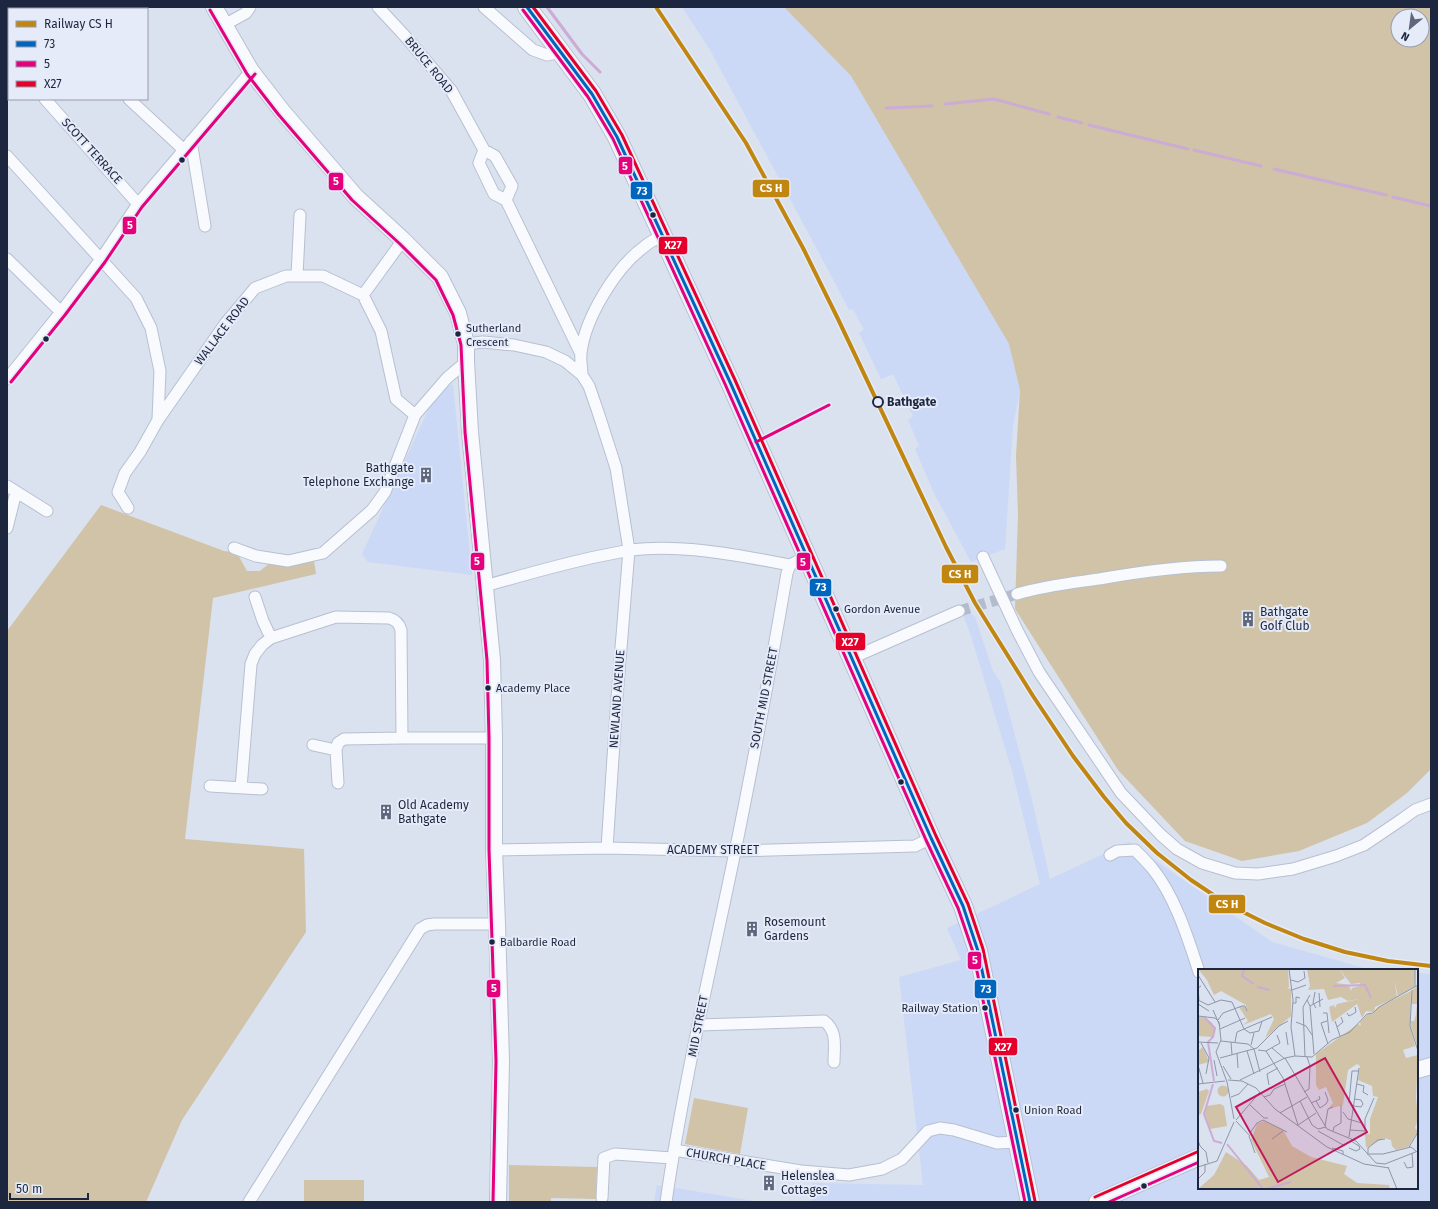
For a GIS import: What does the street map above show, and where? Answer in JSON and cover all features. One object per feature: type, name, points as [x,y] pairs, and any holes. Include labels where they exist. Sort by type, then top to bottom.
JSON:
[{"type":"main road","points":[[214,7],[251,71],[282,111],[356,197],[403,240],[440,277],[458,313],[466,344],[470,432],[492,660],[494,850],[501,1061],[498,1202]]},
{"type":"main road","points":[[527,7],[592,94],[617,137],[726,375],[931,838],[963,906],[978,951],[1030,1202]]},
{"type":"main road","points":[[1418,1070],[1431,1066]]},
{"type":"main road","points":[[1097,1202],[1198,1157]]},
{"type":"street","points":[[224,25],[246,12],[250,7]]},
{"type":"street","name":"BRUCE ROAD","points":[[378,7],[451,90],[484,150],[495,156],[512,186],[506,200]]},
{"type":"street","points":[[484,7],[532,50],[547,55],[561,52]]},
{"type":"street","points":[[7,379],[101,259],[138,204],[251,71]]},
{"type":"street","name":"SCOTT TERRACE","points":[[46,100],[138,204]]},
{"type":"street","points":[[130,100],[187,146],[205,226]]},
{"type":"street","points":[[484,150],[479,163],[494,194],[506,200],[581,354]]},
{"type":"street","points":[[7,156],[136,298],[151,328],[160,371],[158,420]]},
{"type":"street","points":[[297,276],[300,215]]},
{"type":"street","points":[[582,375],[581,354],[587,330],[602,297],[626,263],[644,246],[662,236]]},
{"type":"street","points":[[403,240],[363,295],[381,331],[396,399],[415,415]]},
{"type":"street","points":[[7,259],[61,312]]},
{"type":"street","name":"WALLACE ROAD","points":[[128,508],[118,492],[125,473],[140,452],[158,420],[225,324],[255,288],[286,276],[323,276],[363,295]]},
{"type":"street","points":[[466,344],[484,342],[514,345],[546,352],[565,361],[582,375],[589,386],[616,468],[629,550]]},
{"type":"street","points":[[234,548],[256,556],[288,561],[323,553],[372,510],[385,492],[415,415],[446,378],[466,362]]},
{"type":"street","points":[[7,528],[11,489],[47,511]]},
{"type":"street","points":[[485,586],[572,562],[629,550],[665,548],[731,553],[790,565],[807,556]]},
{"type":"street","name":"NEWLAND AVENUE","points":[[607,848],[629,550]]},
{"type":"street","points":[[983,557],[1017,630],[1039,672],[1121,793],[1177,849],[1202,863],[1235,873],[1250,874],[1293,869],[1364,846],[1416,810],[1431,804]]},
{"type":"street","name":"SOUTH MID STREET","points":[[736,851],[787,573],[790,565]]},
{"type":"street","points":[[1017,594],[1036,588],[1134,573],[1190,566],[1221,566]]},
{"type":"street","points":[[256,597],[263,621],[271,638]]},
{"type":"street","points":[[852,658],[959,611]]},
{"type":"street","points":[[242,788],[251,664],[255,654],[262,645],[271,638],[336,617],[389,618],[400,624],[402,738]]},
{"type":"street","points":[[338,783],[336,750],[338,743],[344,739],[494,738]]},
{"type":"street","points":[[313,745],[336,750]]},
{"type":"street","points":[[210,786],[262,789]]},
{"type":"street","name":"ACADEMY STREET","points":[[494,850],[607,848],[736,851],[915,846],[931,838]]},
{"type":"street","points":[[1110,856],[1117,851],[1135,850],[1152,868],[1164,886],[1180,918],[1198,969]]},
{"type":"street","name":"MID STREET","points":[[666,1202],[673,1154],[698,1025],[736,851]]},
{"type":"street","points":[[249,1202],[420,929],[427,925],[434,924],[497,924]]},
{"type":"street","points":[[698,1025],[824,1021],[830,1025],[834,1032],[831,1056]]},
{"type":"street","name":"CHURCH PLACE","points":[[602,1198],[604,1158],[615,1154],[673,1154],[801,1171],[849,1175],[882,1169],[902,1159],[928,1131],[940,1128],[954,1130],[997,1143],[1018,1142]]},
{"type":"shaded area","points":[[682,7],[784,7],[851,76],[1009,344],[1020,390],[1013,426],[1005,549],[971,562],[934,493],[915,449],[919,446],[908,420],[913,416],[893,374],[881,379],[859,333],[864,330],[853,309],[849,310],[710,50]]},
{"type":"shaded area","points":[[784,7],[1431,7],[1431,769],[1407,793],[1367,823],[1299,851],[1242,861],[1185,841],[1118,770],[1015,609],[1018,514],[1016,456],[1020,390],[1009,344],[851,76]]},
{"type":"shaded area","points":[[453,384],[472,575],[368,562],[362,554],[436,393]]},
{"type":"shaded area","points":[[101,505],[224,551],[237,553],[247,571],[260,571],[270,563],[290,565],[314,561],[316,574],[213,598],[185,839],[304,849],[306,932],[182,1120],[146,1202],[7,1202],[7,631]]},
{"type":"shaded area","points":[[959,604],[975,617],[993,671],[1001,683],[1031,796],[1050,879],[1129,842],[1272,942],[1367,969],[1198,969],[1198,1189],[1418,1189],[1418,973],[1431,974],[1431,1202],[811,1202],[812,1183],[923,1185],[899,977],[961,960],[947,928],[1040,884],[1012,771],[971,636]]},
{"type":"shaded area","points":[[694,1098],[748,1108],[740,1154],[685,1144]]},
{"type":"shaded area","points":[[509,1165],[597,1167],[596,1199],[551,1198],[551,1202],[509,1202]]},
{"type":"shaded area","points":[[304,1180],[364,1180],[364,1202],[304,1202]]},
{"type":"shaded area","points":[[657,1185],[760,1202],[654,1202]]},
{"type":"waterway","points":[[547,7],[582,54],[600,72]]},
{"type":"waterway","points":[[945,104],[994,99],[1049,114]]},
{"type":"waterway","points":[[886,108],[932,106]]},
{"type":"waterway","points":[[1058,117],[1082,123]]},
{"type":"waterway","points":[[1089,125],[1188,149]]},
{"type":"waterway","points":[[1194,150],[1261,166]]},
{"type":"waterway","points":[[1274,169],[1386,195]]},
{"type":"waterway","points":[[1393,197],[1431,206]]},
{"type":"tunnel","points":[[959,611],[1017,594]]},
{"type":"transit line","name":"73","points":[[527,7],[592,94],[617,137],[730,382],[931,838],[963,906],[978,951],[1030,1202]]},
{"type":"transit line","name":"X27","points":[[533,7],[596,91],[622,135],[735,380],[936,836],[968,904],[983,949],[1035,1201]]},
{"type":"transit line","points":[[656,7],[746,143],[803,248],[946,547],[975,603],[1033,696],[1073,756],[1104,797],[1126,823],[1157,853],[1191,880],[1227,904],[1265,923],[1304,939],[1345,952],[1388,961],[1431,966]]},
{"type":"transit line","name":"5","points":[[210,10],[247,74],[278,114],[352,200],[400,244],[436,280],[453,315],[461,345],[465,432],[487,660],[489,850],[496,1061],[493,1202]]},
{"type":"transit line","name":"5","points":[[523,10],[588,97],[613,139],[725,384],[926,840],[958,908],[973,952],[1025,1202]]},
{"type":"transit line","name":"5","points":[[11,382],[105,262],[142,207],[255,74]]},
{"type":"transit line","name":"5","points":[[756,442],[829,405]]},
{"type":"transit line","name":"X27","points":[[1095,1197],[1197,1152]]},
{"type":"transit line","name":"5","points":[[1109,1202],[1198,1162]]},
{"type":"place","name":"Sutherland Crescent","points":[[458,334]]},
{"type":"place","name":"Bathgate","points":[[878,402]]},
{"type":"place","name":"Bathgate Telephone Exchange","points":[[426,475]]},
{"type":"place","name":"Gordon Avenue","points":[[836,609]]},
{"type":"place","name":"Bathgate Golf Club","points":[[1248,619]]},
{"type":"place","name":"Academy Place","points":[[488,688]]},
{"type":"place","name":"Old Academy Bathgate","points":[[386,812]]},
{"type":"place","name":"Rosemount Gardens","points":[[752,929]]},
{"type":"place","name":"Balbardie Road","points":[[492,942]]},
{"type":"place","name":"Railway Station","points":[[985,1008]]},
{"type":"place","name":"Union Road","points":[[1016,1110]]},
{"type":"place","name":"Helenslea Cottages","points":[[769,1183]]}]
